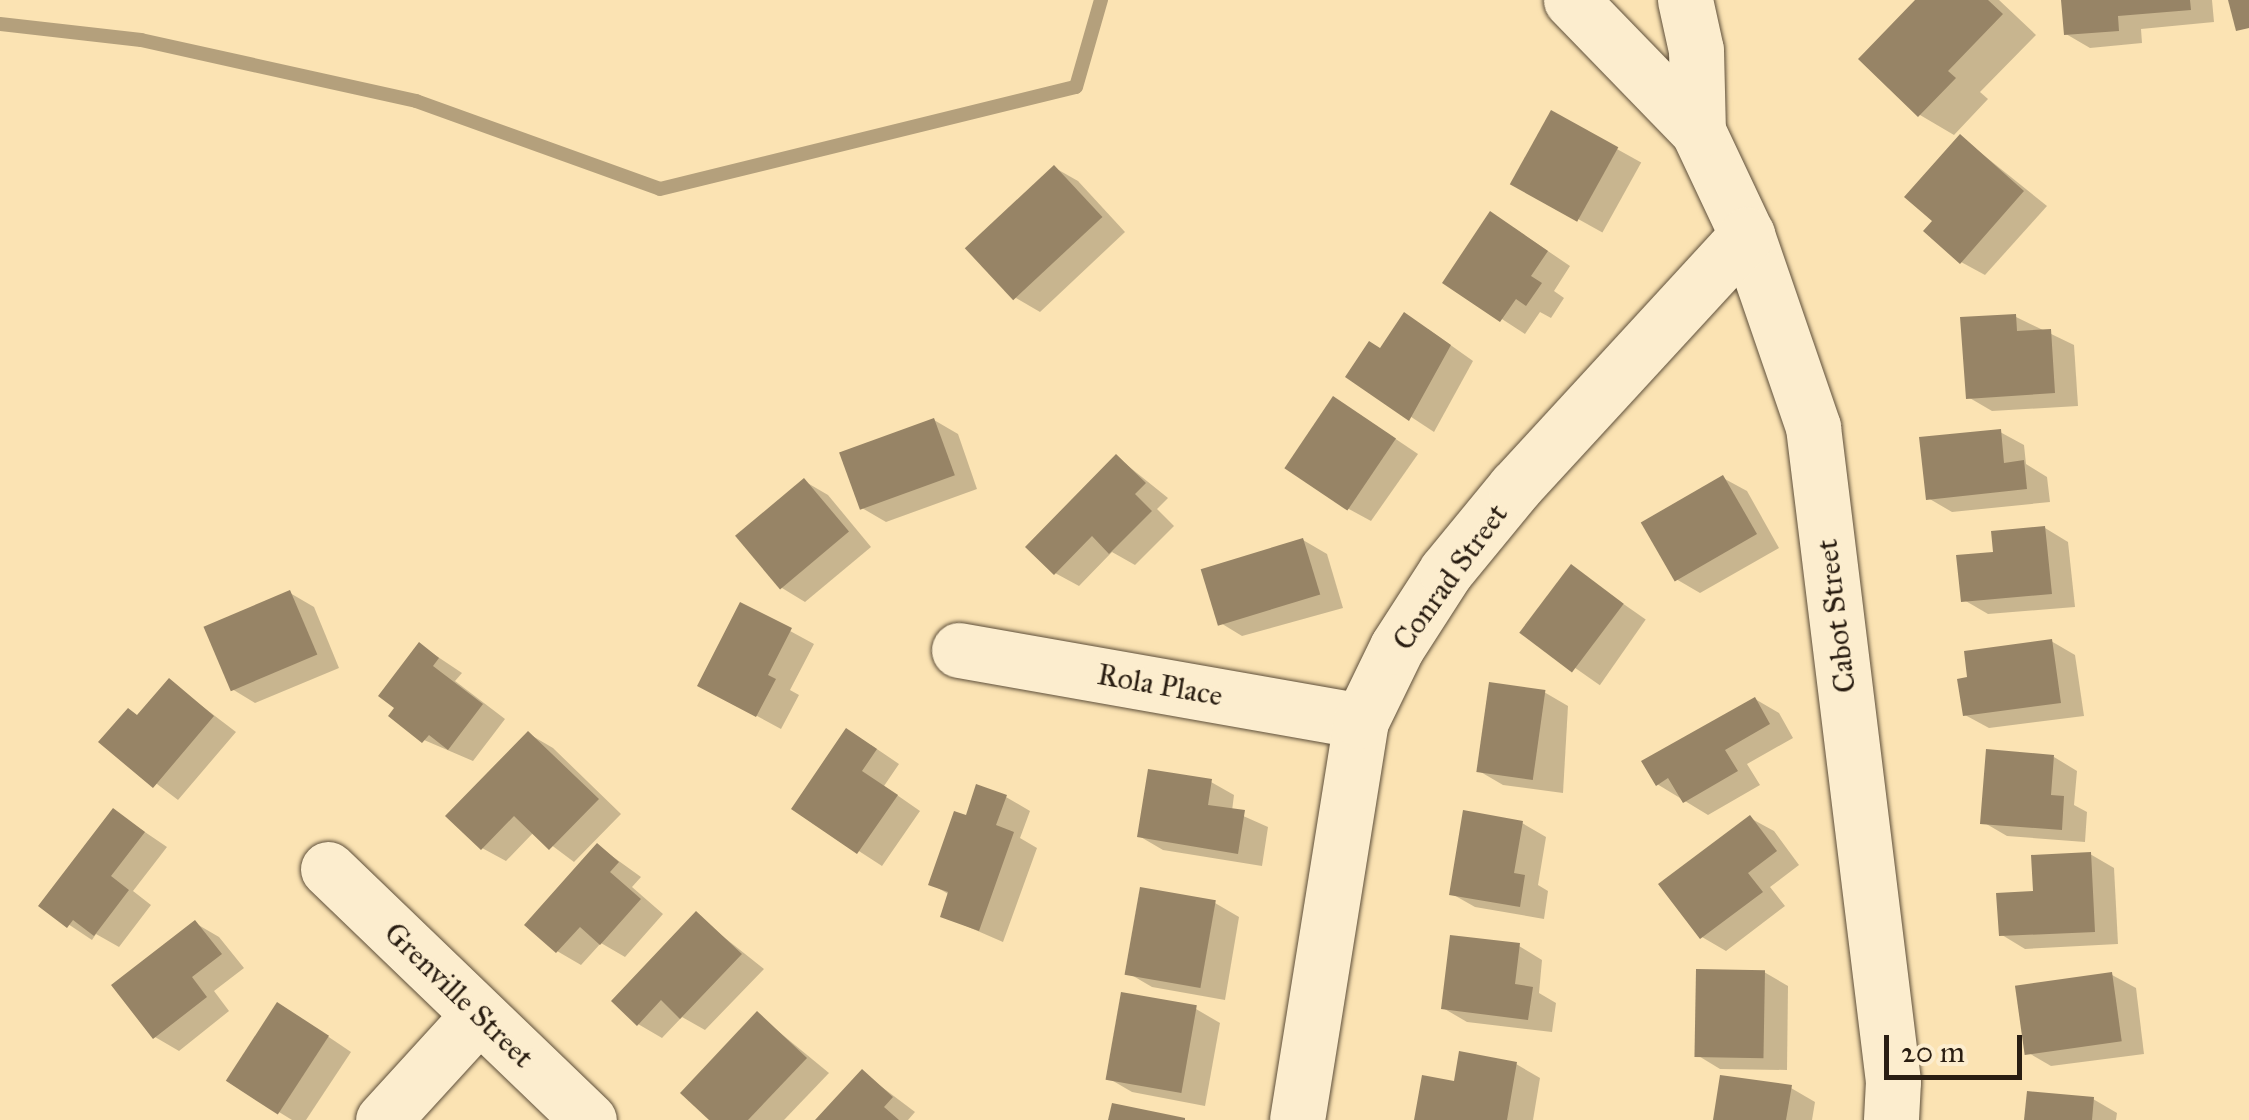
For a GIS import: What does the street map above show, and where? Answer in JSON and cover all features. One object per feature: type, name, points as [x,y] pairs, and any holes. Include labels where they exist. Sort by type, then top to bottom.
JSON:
[{"type":"street","name":"Cabot Street","points":[[1572,0],[1698,131],[1748,235],[1813,427],[1892,1081],[1891,1120]]},
{"type":"street","name":"Cabot Street","points":[[1685,0],[1696,50],[1698,131]]},
{"type":"street","name":"Conrad Street","points":[[1297,1120],[1361,721],[1397,647],[1446,571],[1748,235]]},
{"type":"street","name":"Rola Place","points":[[959,650],[1361,721]]},
{"type":"street","name":"Grenville Street","points":[[328,870],[589,1120]]},
{"type":"street","points":[[383,1120],[479,1015]]},
{"type":"building","points":[[1915,0],[1988,0],[2003,14],[1948,71],[1956,78],[1918,117],[1858,59]]},
{"type":"building","points":[[2061,0],[2190,0],[2191,10],[2118,16],[2119,31],[2064,35]]},
{"type":"building","points":[[2228,0],[2249,0],[2249,28],[2236,31]]},
{"type":"building","points":[[1551,110],[1618,147],[1577,222],[1510,184]]},
{"type":"building","points":[[1960,134],[2024,191],[1960,264],[1923,231],[1932,221],[1904,197]]},
{"type":"building","points":[[1054,165],[1102,217],[1013,300],[965,248]]},
{"type":"building","points":[[1490,211],[1548,251],[1531,276],[1542,283],[1526,306],[1516,299],[1500,322],[1442,283]]},
{"type":"building","points":[[1404,312],[1451,345],[1409,421],[1345,377],[1369,341],[1380,348]]},
{"type":"building","points":[[2016,314],[2017,331],[2051,329],[2055,393],[1966,399],[1960,317]]},
{"type":"building","points":[[1333,396],[1396,438],[1347,511],[1284,468]]},
{"type":"building","points":[[934,418],[955,475],[860,510],[839,453]]},
{"type":"building","points":[[2001,429],[2004,463],[2024,460],[2027,489],[1926,500],[1919,437]]},
{"type":"building","points":[[1116,454],[1146,483],[1135,494],[1152,511],[1109,554],[1092,536],[1054,575],[1025,547]]},
{"type":"building","points":[[1723,475],[1757,534],[1675,581],[1641,522]]},
{"type":"building","points":[[804,478],[849,532],[780,589],[735,536]]},
{"type":"building","points":[[2045,526],[2052,594],[1961,602],[1956,555],[1993,552],[1991,531]]},
{"type":"building","points":[[1303,538],[1320,594],[1218,626],[1201,569]]},
{"type":"building","points":[[1571,564],[1624,604],[1572,672],[1519,633]]},
{"type":"building","points":[[290,590],[317,654],[231,691],[203,627]]},
{"type":"building","points":[[740,602],[792,628],[768,675],[776,679],[756,717],[697,686]]},
{"type":"building","points":[[2052,639],[2061,703],[1963,716],[1957,679],[1967,677],[1964,651]]},
{"type":"building","points":[[419,642],[439,658],[433,666],[483,704],[448,750],[429,735],[422,743],[388,716],[394,708],[378,696]]},
{"type":"building","points":[[169,678],[214,716],[153,788],[98,742],[128,708],[137,715]]},
{"type":"building","points":[[1489,682],[1545,690],[1533,780],[1476,772]]},
{"type":"building","points":[[1755,697],[1770,724],[1725,750],[1738,771],[1683,803],[1668,778],[1656,786],[1641,761]]},
{"type":"building","points":[[846,728],[877,749],[862,771],[898,795],[857,854],[791,809]]},
{"type":"building","points":[[528,731],[599,799],[549,850],[514,816],[481,850],[445,816]]},
{"type":"building","points":[[1986,749],[2054,755],[2051,795],[2064,796],[2062,830],[1980,824]]},
{"type":"building","points":[[1148,769],[1212,779],[1208,805],[1245,810],[1238,854],[1137,837]]},
{"type":"building","points":[[976,784],[1007,795],[996,825],[1014,832],[979,931],[940,917],[948,892],[928,885],[954,811],[966,815]]},
{"type":"building","points":[[113,808],[145,832],[111,876],[129,890],[94,936],[73,920],[67,928],[38,906]]},
{"type":"building","points":[[1463,810],[1523,821],[1514,873],[1525,875],[1520,907],[1449,895]]},
{"type":"building","points":[[1750,815],[1777,851],[1748,873],[1763,892],[1700,939],[1658,884]]},
{"type":"building","points":[[597,843],[619,862],[610,872],[641,899],[600,945],[580,927],[556,953],[524,925]]},
{"type":"building","points":[[2091,852],[2095,932],[1999,936],[1996,893],[2033,891],[2031,855]]},
{"type":"building","points":[[1140,887],[1216,900],[1200,988],[1125,975]]},
{"type":"building","points":[[696,911],[742,954],[680,1019],[661,1000],[637,1026],[611,1001]]},
{"type":"building","points":[[195,920],[222,954],[192,977],[207,997],[153,1039],[111,985]]},
{"type":"building","points":[[1450,935],[1520,943],[1515,984],[1533,987],[1528,1020],[1441,1009]]},
{"type":"building","points":[[1696,969],[1765,970],[1763,1058],[1694,1057]]},
{"type":"building","points":[[2112,972],[2122,1041],[2025,1055],[2015,986]]},
{"type":"building","points":[[1121,992],[1197,1005],[1181,1093],[1106,1080]]},
{"type":"building","points":[[277,1002],[329,1036],[278,1115],[226,1081]]},
{"type":"building","points":[[757,1011],[807,1058],[748,1120],[709,1120],[680,1093]]},
{"type":"building","points":[[1459,1051],[1517,1062],[1507,1120],[1414,1120],[1422,1075],[1454,1081]]},
{"type":"building","points":[[862,1069],[893,1097],[884,1107],[899,1120],[815,1120]]},
{"type":"building","points":[[1720,1075],[1792,1085],[1786,1120],[1713,1120]]},
{"type":"building","points":[[2027,1091],[2094,1097],[2092,1120],[2024,1120]]},
{"type":"building","points":[[1112,1103],[1185,1118],[1185,1120],[1108,1120]]},
{"type":"waterway","points":[[0,24],[141,40],[416,101],[660,189],[1076,87],[1101,0]]}]
